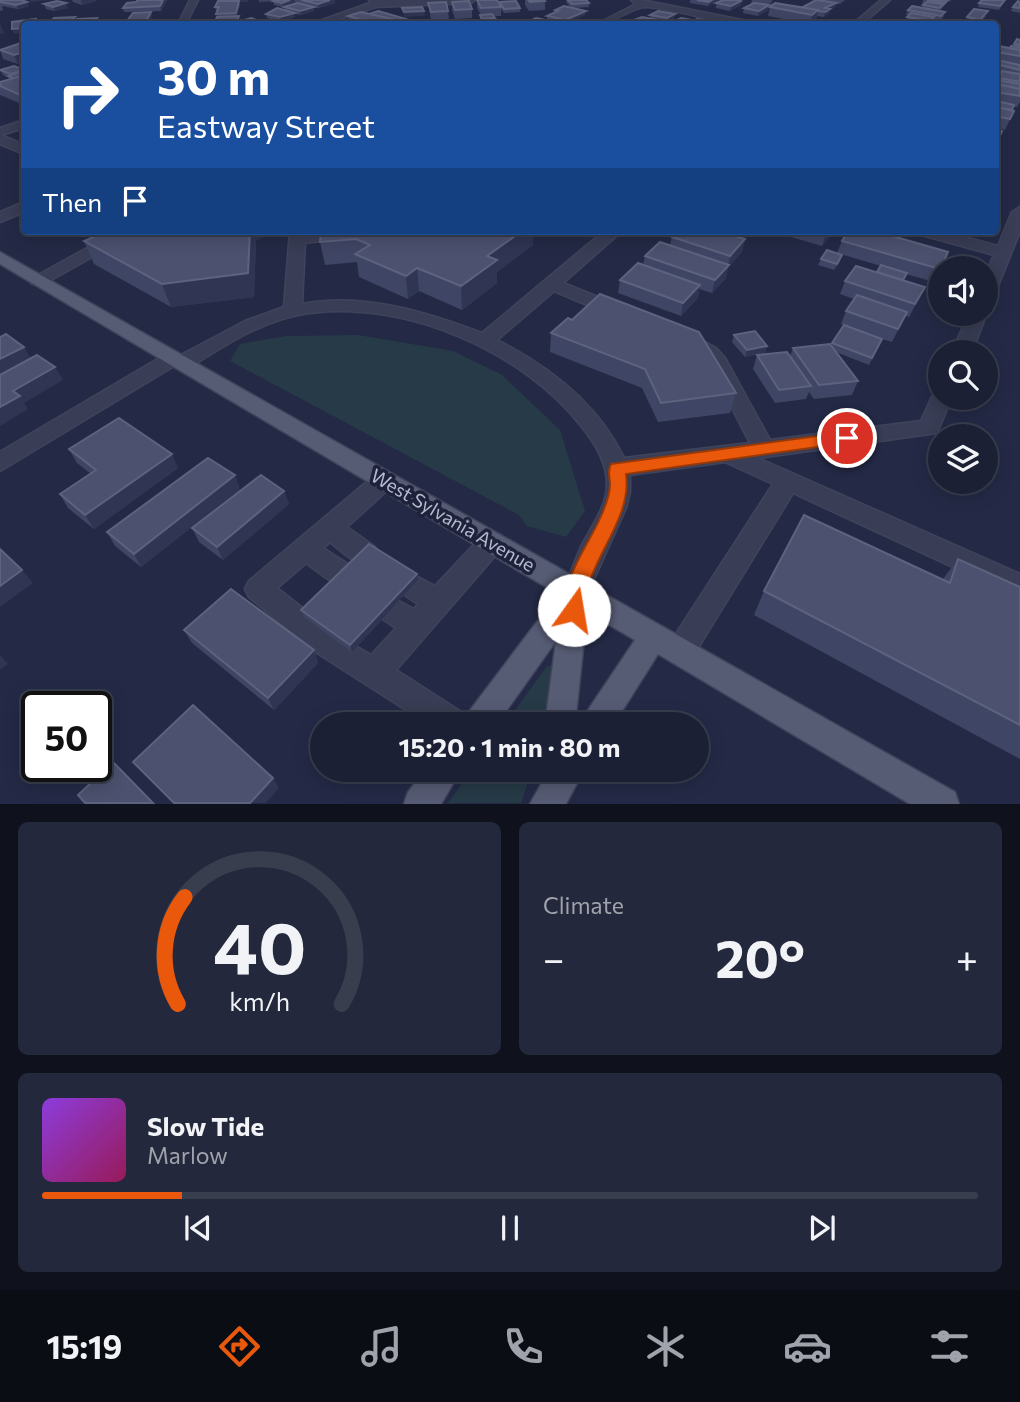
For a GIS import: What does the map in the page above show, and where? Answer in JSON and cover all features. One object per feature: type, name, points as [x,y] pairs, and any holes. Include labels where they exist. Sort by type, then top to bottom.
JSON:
[{"type":"main road","name":"West Sylvania Avenue","points":[[0,257],[943,803]]},
{"type":"main road","points":[[488,712],[576,591]]},
{"type":"main road","points":[[561,712],[576,591]]},
{"type":"main road","points":[[605,712],[653,637]]},
{"type":"main road","points":[[420,803],[436,782]]},
{"type":"main road","points":[[539,803],[547,782]]},
{"type":"main road","points":[[546,803],[560,782]]},
{"type":"street","points":[[184,21],[194,0]]},
{"type":"street","points":[[324,21],[374,2],[388,0]]},
{"type":"street","points":[[374,2],[471,0]]},
{"type":"street","points":[[861,21],[886,0]]},
{"type":"street","points":[[605,21],[620,10],[639,2],[741,21]]},
{"type":"street","points":[[0,132],[21,125]]},
{"type":"street","points":[[0,139],[21,149]]},
{"type":"street","points":[[0,217],[21,208]]},
{"type":"street","points":[[998,265],[1020,212]]},
{"type":"street","points":[[38,280],[122,235]]},
{"type":"street","points":[[293,311],[298,235]]},
{"type":"street","points":[[483,342],[608,235]]},
{"type":"street","points":[[938,235],[1003,253]]},
{"type":"street","points":[[551,284],[633,317]]},
{"type":"street","points":[[0,463],[178,360],[246,325],[293,311],[327,306],[406,316],[483,342],[534,367],[583,410],[616,461],[619,487],[610,518],[594,547],[576,591]]},
{"type":"street","points":[[670,332],[695,342],[718,362],[764,449]]},
{"type":"street","points":[[617,468],[929,428],[937,410]]},
{"type":"street","points":[[727,454],[1020,586]]},
{"type":"street","points":[[384,480],[258,589],[327,644],[436,712]]},
{"type":"street","points":[[681,652],[788,481]]},
{"type":"street","points":[[328,527],[366,555]]},
{"type":"street","points":[[374,673],[492,542]]},
{"type":"street","points":[[305,549],[345,576]]},
{"type":"street","points":[[412,586],[437,602]]},
{"type":"street","points":[[391,609],[415,626]]},
{"type":"shaded area","points":[[358,335],[453,351],[502,375],[560,430],[585,511],[566,537],[527,526],[519,515],[230,361],[240,344],[286,336]]},
{"type":"shaded area","points":[[547,666],[555,666],[556,675],[546,712],[514,712]]},
{"type":"shaded area","points":[[463,782],[528,782],[521,803],[448,803]]},
{"type":"building","points":[[0,0],[21,0],[27,2],[16,5]]},
{"type":"building","points":[[163,0],[160,6],[123,8],[127,3]]},
{"type":"building","points":[[301,0],[330,0],[318,4]]},
{"type":"building","points":[[477,0],[497,0],[501,7],[481,8]]},
{"type":"building","points":[[568,0],[586,0],[589,3],[572,4]]},
{"type":"building","points":[[723,0],[741,1],[731,6],[716,3]]},
{"type":"building","points":[[816,0],[836,3],[825,8],[830,9],[825,12],[801,8]]},
{"type":"building","points":[[927,0],[948,0],[945,3]]},
{"type":"building","points":[[982,0],[1005,0],[1000,6],[979,3]]},
{"type":"building","points":[[57,1],[66,3],[53,7],[44,4]]},
{"type":"building","points":[[218,1],[239,1],[236,13],[216,14]]},
{"type":"building","points":[[469,1],[472,9],[455,10],[452,2]]},
{"type":"building","points":[[516,1],[520,8],[504,9],[500,2]]},
{"type":"building","points":[[446,2],[448,11],[431,12],[428,3]]},
{"type":"building","points":[[927,2],[944,4],[939,8],[923,5]]},
{"type":"building","points":[[298,3],[314,7],[300,11],[284,7]]},
{"type":"building","points":[[754,3],[769,5],[759,11],[744,8]]},
{"type":"building","points":[[775,3],[818,10],[812,15],[770,7]]},
{"type":"building","points":[[564,6],[586,11],[565,20],[547,16]]},
{"type":"building","points":[[912,6],[945,12],[941,16],[908,10]]},
{"type":"building","points":[[422,7],[424,11],[404,12],[402,8]]},
{"type":"building","points":[[277,8],[295,13],[280,17],[266,14]]},
{"type":"building","points":[[974,9],[988,11],[980,20],[967,17]]},
{"type":"building","points":[[378,11],[406,19],[396,21],[369,14]]},
{"type":"building","points":[[658,11],[675,14],[667,18],[650,15]]},
{"type":"building","points":[[151,12],[146,21],[127,21],[133,13]]},
{"type":"building","points":[[361,12],[396,20],[366,21],[348,16]]},
{"type":"building","points":[[911,13],[934,17],[931,21],[907,17]]},
{"type":"building","points":[[492,14],[495,18],[482,19],[480,15]]},
{"type":"building","points":[[239,16],[237,21],[215,21],[217,17]]},
{"type":"building","points":[[75,17],[71,21],[51,21],[54,18]]},
{"type":"building","points":[[642,17],[664,21],[639,21],[634,20]]},
{"type":"building","points":[[97,18],[94,21],[75,21]]},
{"type":"building","points":[[536,18],[550,21],[529,21]]},
{"type":"building","points":[[36,19],[21,21],[21,28],[12,29],[12,22]]},
{"type":"building","points":[[21,43],[21,53],[14,55],[0,50]]},
{"type":"building","points":[[999,46],[1020,50],[1020,56],[999,52]]},
{"type":"building","points":[[999,61],[1020,65],[1020,70],[999,65]]},
{"type":"building","points":[[14,66],[21,69],[10,74],[0,70]]},
{"type":"building","points":[[1002,71],[1020,74],[1020,82],[999,78]]},
{"type":"building","points":[[21,72],[21,77],[8,76]]},
{"type":"building","points":[[21,78],[21,94],[0,86],[0,82]]},
{"type":"building","points":[[999,80],[1020,84],[1020,89],[999,85]]},
{"type":"building","points":[[999,85],[1020,89],[1020,96],[999,92]]},
{"type":"building","points":[[999,102],[1014,105],[1012,110],[999,108]]},
{"type":"building","points":[[999,108],[1014,111],[1010,119],[999,117]]},
{"type":"building","points":[[98,235],[250,235],[248,273],[162,284],[84,241]]},
{"type":"building","points":[[321,235],[516,235],[487,256],[497,260],[461,286],[417,268],[406,276],[355,254],[370,245],[356,239],[320,242]]},
{"type":"building","points":[[732,235],[745,239],[730,256],[672,237]]},
{"type":"building","points":[[846,235],[889,235],[948,252],[946,256],[928,256],[928,266],[842,241]]},
{"type":"building","points":[[660,242],[729,265],[715,280],[645,256]]},
{"type":"building","points":[[827,250],[842,255],[837,264],[821,259]]},
{"type":"building","points":[[638,263],[700,285],[683,303],[620,280]]},
{"type":"building","points":[[881,265],[907,273],[903,280],[877,272]]},
{"type":"building","points":[[856,266],[925,287],[915,304],[845,281]]},
{"type":"building","points":[[600,294],[699,332],[736,393],[661,403],[645,369],[551,333],[568,318],[572,320]]},
{"type":"building","points":[[857,295],[907,312],[898,329],[846,311]]},
{"type":"building","points":[[844,325],[882,339],[872,358],[832,343]]},
{"type":"building","points":[[755,331],[767,346],[747,350],[734,335]]},
{"type":"building","points":[[6,334],[24,347],[0,359],[0,337]]},
{"type":"building","points":[[830,344],[858,381],[819,385],[793,348]]},
{"type":"building","points":[[787,352],[811,386],[779,390],[757,355]]},
{"type":"building","points":[[37,355],[55,367],[13,391],[20,396],[0,407],[0,375]]},
{"type":"building","points":[[119,418],[172,454],[85,515],[60,494],[96,470],[69,449]]},
{"type":"building","points":[[208,458],[235,475],[134,554],[107,532]]},
{"type":"building","points":[[261,475],[284,491],[217,547],[192,528]]},
{"type":"building","points":[[804,515],[950,583],[958,559],[1020,587],[1020,725],[764,591]]},
{"type":"building","points":[[369,544],[417,574],[350,645],[301,610]]},
{"type":"building","points":[[0,549],[22,570],[0,586]]},
{"type":"building","points":[[231,589],[314,650],[268,698],[184,630]]},
{"type":"building","points":[[193,705],[273,778],[250,803],[174,803],[133,762]]},
{"type":"building","points":[[112,763],[153,803],[85,803],[78,795],[92,782],[112,782]]},
{"type":"route","points":[[574,610],[576,591],[594,547],[610,518],[619,487],[617,468],[847,438]]}]
